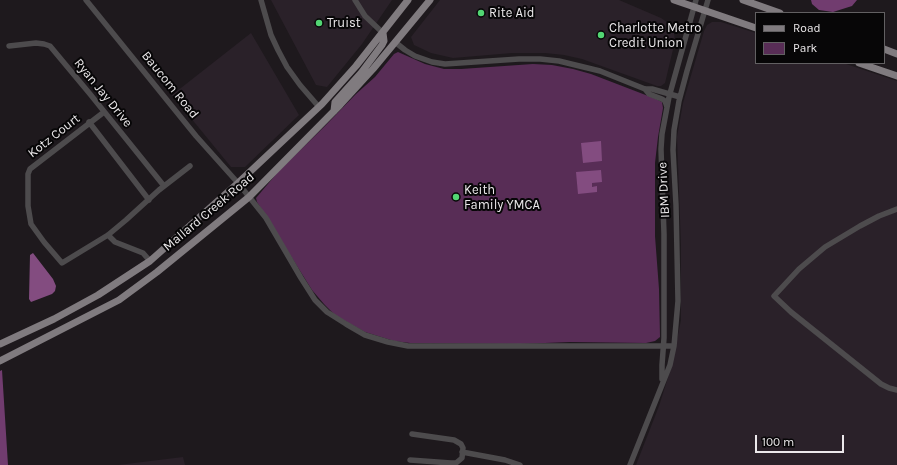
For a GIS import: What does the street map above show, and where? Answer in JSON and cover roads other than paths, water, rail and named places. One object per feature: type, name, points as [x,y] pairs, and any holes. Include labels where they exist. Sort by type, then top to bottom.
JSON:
[{"type":"main road","name":"Mallard Creek Road","points":[[0,344],[54,319],[98,295],[150,261],[238,183],[340,86],[408,0]]},
{"type":"main road","name":"Mallard Creek Road","points":[[0,361],[119,300],[157,272],[250,197],[373,69],[430,0]]},
{"type":"main road","points":[[674,0],[695,4],[704,11],[755,28]]},
{"type":"main road","points":[[743,0],[777,12]]},
{"type":"main road","points":[[334,111],[335,102],[382,45],[384,41],[383,33]]},
{"type":"main road","points":[[885,49],[897,54]]},
{"type":"main road","points":[[862,64],[897,76]]},
{"type":"street","name":"Baucom Road","points":[[86,0],[196,136],[250,197],[266,218],[315,300],[327,312],[346,324],[365,335],[408,346],[674,346]]},
{"type":"street","points":[[261,0],[271,35],[287,67],[319,107]]},
{"type":"street","points":[[356,0],[365,16],[383,33]]},
{"type":"street","name":"IBM Drive","points":[[630,465],[670,365],[674,346],[678,301],[676,204],[673,150],[674,130],[680,97],[708,0]]},
{"type":"street","name":"IBM Drive","points":[[662,382],[664,234],[661,149],[670,94],[695,4]]},
{"type":"street","points":[[395,42],[410,53],[432,62],[457,64],[540,59],[560,61],[600,71],[645,89],[652,89],[680,97]]},
{"type":"street","name":"Ryan Jay Drive","points":[[10,46],[36,44],[50,46],[164,186]]},
{"type":"street","points":[[645,89],[649,94],[665,101],[667,107]]},
{"type":"street","name":"Kotz Court","points":[[104,112],[89,122],[30,169],[27,182],[30,218],[35,231],[62,263],[108,235]]},
{"type":"street","points":[[89,122],[149,200]]},
{"type":"street","points":[[150,261],[143,253],[115,242],[108,235],[164,186],[190,166]]},
{"type":"street","points":[[897,209],[860,226],[825,248],[799,269],[774,296],[791,312],[881,384],[897,390]]},
{"type":"street","points":[[410,460],[451,463],[462,458],[463,448],[461,444],[454,440],[412,434]]},
{"type":"street","points":[[462,452],[496,458],[519,465]]},
{"type":"place","name":"Rite Aid","points":[[481,13]]},
{"type":"place","name":"Truist","points":[[319,23]]},
{"type":"place","name":"Charlotte Metro Credit Union","points":[[601,35]]},
{"type":"place","name":"Keith Family YMCA","points":[[456,197]]}]
